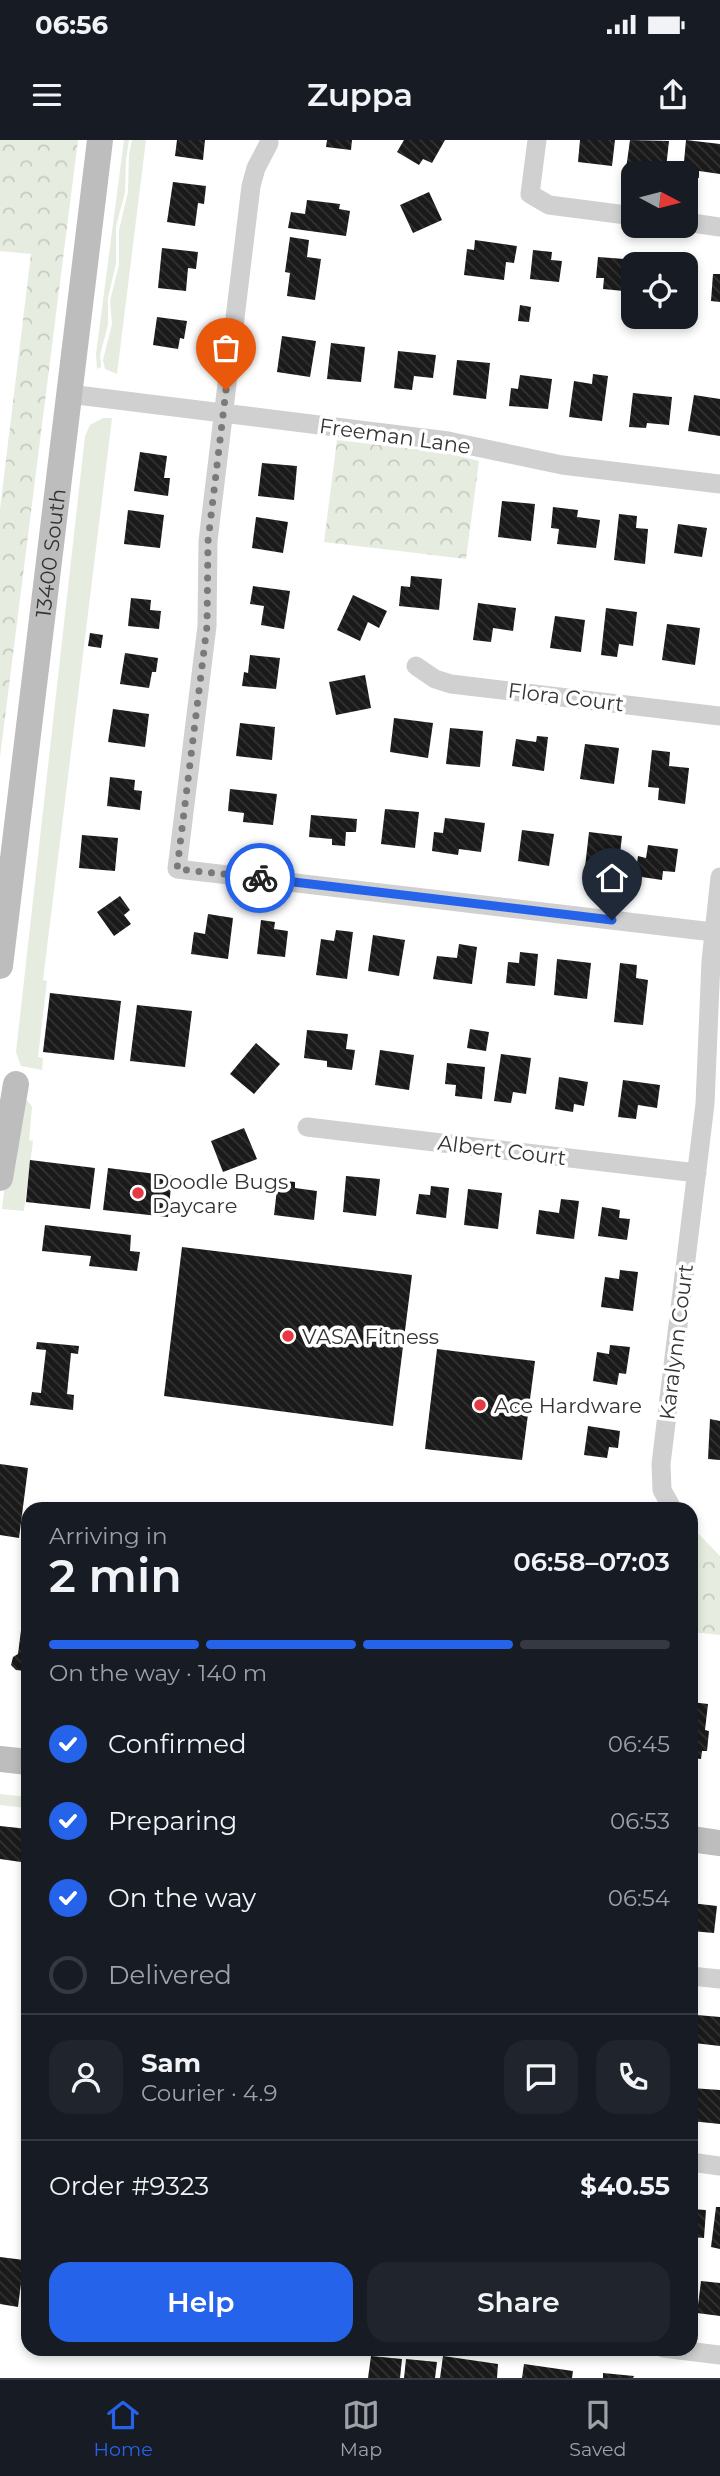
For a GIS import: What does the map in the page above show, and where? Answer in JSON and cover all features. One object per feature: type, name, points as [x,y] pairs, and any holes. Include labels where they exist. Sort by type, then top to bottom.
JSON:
[{"type":"main road","name":"13400 South","points":[[0,966],[100,140]]},
{"type":"main road","points":[[0,1178],[16,1084]]},
{"type":"main road","points":[[0,1759],[21,1761]]},
{"type":"main road","points":[[698,1840],[720,1843]]},
{"type":"street","points":[[537,140],[530,194],[550,205],[621,214]]},
{"type":"street","points":[[269,144],[250,186],[208,541],[207,626],[177,869],[713,932]]},
{"type":"street","points":[[698,224],[720,227]]},
{"type":"street","name":"Freeman Lane","points":[[69,394],[448,441],[562,466],[720,484]]},
{"type":"street","name":"Flora Court","points":[[416,666],[435,679],[451,684],[720,716]]},
{"type":"street","name":"Karalynn Court","points":[[669,1502],[662,1490],[661,1464],[707,1076],[713,932],[720,877]]},
{"type":"street","name":"Albert Court","points":[[307,1127],[697,1173]]},
{"type":"street","points":[[698,1977],[720,1979]]},
{"type":"street","points":[[698,2163],[720,2166]]},
{"type":"street","points":[[698,2352],[720,2355]]},
{"type":"green space","points":[[0,140],[78,140],[0,757],[0,509],[31,254],[0,251]]},
{"type":"green space","points":[[124,140],[129,140],[125,192],[116,227],[116,263],[108,298],[108,325],[100,355],[101,367],[97,369],[96,354]]},
{"type":"green space","points":[[132,140],[146,140],[117,374],[105,369],[103,360],[112,324],[110,301],[119,265],[119,230],[128,192]]},
{"type":"green space","points":[[103,418],[112,418],[43,980],[47,981],[38,1057],[43,1058],[42,1070],[21,1066],[16,1052],[85,436],[90,425]]},
{"type":"green space","points":[[337,440],[447,453],[479,461],[466,559],[324,542]]},
{"type":"green space","points":[[18,1099],[27,1100],[32,1107],[29,1140],[33,1141],[24,1211],[2,1209],[14,1109]]},
{"type":"green space","points":[[698,1533],[720,1556],[720,1635],[698,1633]]},
{"type":"green space","points":[[0,1794],[21,1796],[21,1807],[0,1805]]},
{"type":"building","points":[[177,140],[205,140],[203,160],[175,156]]},
{"type":"building","points":[[327,140],[352,140],[351,150],[326,147]]},
{"type":"building","points":[[404,140],[445,140],[432,163],[423,159],[419,165],[397,152]]},
{"type":"building","points":[[580,140],[615,140],[612,166],[578,162]]},
{"type":"building","points":[[630,140],[669,141],[667,161],[627,161]]},
{"type":"building","points":[[686,140],[720,144],[720,174],[699,171],[698,178],[698,161],[684,161]]},
{"type":"building","points":[[173,182],[206,186],[204,204],[198,203],[195,226],[167,222]]},
{"type":"building","points":[[429,192],[442,220],[413,233],[400,205]]},
{"type":"building","points":[[307,200],[340,204],[339,209],[350,211],[346,236],[288,228],[291,212],[305,214]]},
{"type":"building","points":[[290,237],[309,240],[307,257],[321,259],[315,300],[287,296],[290,273],[285,272]]},
{"type":"building","points":[[475,240],[517,246],[514,263],[506,262],[504,280],[464,275],[467,249],[474,250]]},
{"type":"building","points":[[162,248],[198,252],[196,269],[188,268],[186,291],[158,288]]},
{"type":"building","points":[[533,250],[552,252],[551,260],[562,261],[559,282],[530,279]]},
{"type":"building","points":[[598,257],[621,259],[621,291],[603,289],[604,278],[596,278]]},
{"type":"building","points":[[713,274],[720,274],[720,302],[711,301]]},
{"type":"building","points":[[520,305],[531,307],[529,322],[518,321]]},
{"type":"building","points":[[157,317],[187,321],[184,339],[180,338],[178,349],[153,345]]},
{"type":"building","points":[[282,336],[316,341],[310,377],[277,372]]},
{"type":"building","points":[[331,343],[365,347],[361,382],[327,379]]},
{"type":"building","points":[[398,351],[436,355],[433,378],[414,376],[412,390],[394,388]]},
{"type":"building","points":[[457,360],[490,363],[486,399],[453,395]]},
{"type":"building","points":[[593,374],[608,376],[602,421],[569,417],[574,381],[592,384]]},
{"type":"building","points":[[520,375],[552,379],[548,409],[509,406],[511,388],[518,389]]},
{"type":"building","points":[[633,393],[672,397],[669,425],[647,423],[646,428],[629,427]]},
{"type":"building","points":[[694,395],[720,399],[720,436],[688,431]]},
{"type":"building","points":[[140,452],[167,456],[164,478],[170,478],[168,496],[134,491]]},
{"type":"building","points":[[262,463],[297,466],[294,500],[258,496]]},
{"type":"building","points":[[502,501],[535,504],[531,541],[498,537]]},
{"type":"building","points":[[553,507],[578,510],[577,517],[600,520],[596,548],[557,544],[559,529],[551,528]]},
{"type":"building","points":[[128,510],[164,515],[160,548],[124,544]]},
{"type":"building","points":[[619,514],[637,516],[636,528],[648,529],[645,564],[614,560]]},
{"type":"building","points":[[256,517],[288,522],[283,553],[252,548]]},
{"type":"building","points":[[678,524],[707,528],[702,557],[674,553]]},
{"type":"building","points":[[411,576],[442,579],[439,610],[399,606],[401,586],[410,587]]},
{"type":"building","points":[[253,586],[290,591],[284,629],[261,625],[264,606],[250,604]]},
{"type":"building","points":[[353,595],[387,611],[379,628],[368,622],[360,641],[337,630]]},
{"type":"building","points":[[131,598],[151,600],[150,610],[161,611],[159,629],[128,626]]},
{"type":"building","points":[[478,603],[516,608],[513,631],[493,628],[491,642],[473,640]]},
{"type":"building","points":[[606,608],[637,612],[633,646],[619,644],[617,657],[601,655]]},
{"type":"building","points":[[555,616],[585,620],[581,652],[550,648]]},
{"type":"building","points":[[667,624],[700,628],[695,665],[662,660]]},
{"type":"building","points":[[90,633],[103,635],[101,648],[88,646]]},
{"type":"building","points":[[125,653],[158,658],[156,672],[152,672],[149,688],[120,684]]},
{"type":"building","points":[[250,655],[280,658],[276,689],[242,686],[244,672],[248,673]]},
{"type":"building","points":[[365,675],[371,708],[336,715],[329,682]]},
{"type":"building","points":[[113,709],[149,714],[145,747],[108,742]]},
{"type":"building","points":[[394,718],[433,723],[428,758],[390,752]]},
{"type":"building","points":[[240,723],[275,727],[272,760],[236,756]]},
{"type":"building","points":[[450,728],[483,731],[480,767],[446,764]]},
{"type":"building","points":[[537,736],[548,737],[544,771],[512,766],[516,739],[536,742]]},
{"type":"building","points":[[585,744],[619,748],[614,784],[580,779]]},
{"type":"building","points":[[652,750],[670,752],[669,766],[689,768],[685,804],[658,800],[659,788],[648,787]]},
{"type":"building","points":[[110,777],[135,780],[134,790],[142,791],[140,810],[107,806]]},
{"type":"building","points":[[230,789],[277,794],[273,825],[243,822],[244,813],[228,811]]},
{"type":"building","points":[[385,809],[419,812],[415,848],[381,844]]},
{"type":"building","points":[[311,815],[357,819],[356,832],[346,832],[345,846],[332,845],[332,839],[309,837]]},
{"type":"building","points":[[445,818],[485,823],[481,852],[459,849],[458,855],[432,851],[434,832],[443,833]]},
{"type":"building","points":[[522,830],[554,834],[549,866],[518,861]]},
{"type":"building","points":[[589,832],[622,836],[618,872],[585,867]]},
{"type":"building","points":[[82,835],[118,838],[115,871],[79,868]]},
{"type":"building","points":[[648,845],[678,849],[675,872],[663,871],[662,880],[635,876],[638,856],[646,858]]},
{"type":"building","points":[[120,896],[130,910],[124,915],[131,924],[114,936],[97,912]]},
{"type":"building","points":[[208,914],[233,918],[228,959],[191,954],[194,932],[205,934]]},
{"type":"building","points":[[261,920],[275,922],[274,929],[288,931],[285,957],[257,954]]},
{"type":"building","points":[[336,930],[353,932],[347,979],[316,975],[321,939],[334,941]]},
{"type":"building","points":[[373,935],[405,940],[399,976],[368,971]]},
{"type":"building","points":[[459,944],[477,947],[472,984],[433,979],[437,956],[457,958]]},
{"type":"building","points":[[520,952],[538,954],[535,986],[506,983],[508,962],[519,963]]},
{"type":"building","points":[[557,959],[591,963],[587,999],[554,995]]},
{"type":"building","points":[[620,963],[637,965],[636,978],[648,980],[643,1025],[614,1022]]},
{"type":"building","points":[[50,993],[121,1001],[114,1060],[43,1052]]},
{"type":"building","points":[[137,1005],[192,1011],[185,1067],[130,1061]]},
{"type":"building","points":[[470,1029],[489,1032],[486,1051],[467,1048]]},
{"type":"building","points":[[307,1030],[348,1034],[346,1049],[355,1050],[352,1070],[327,1067],[327,1061],[304,1058]]},
{"type":"building","points":[[256,1043],[280,1064],[254,1094],[230,1074]]},
{"type":"building","points":[[380,1050],[414,1055],[409,1090],[375,1085]]},
{"type":"building","points":[[501,1054],[531,1058],[526,1094],[513,1092],[511,1103],[494,1101]]},
{"type":"building","points":[[447,1063],[485,1067],[482,1099],[455,1096],[456,1085],[445,1084]]},
{"type":"building","points":[[559,1077],[588,1082],[584,1106],[574,1104],[573,1112],[555,1109]]},
{"type":"building","points":[[623,1080],[660,1085],[657,1108],[638,1105],[636,1119],[618,1117]]},
{"type":"building","points":[[244,1128],[257,1159],[223,1172],[211,1141]]},
{"type":"building","points":[[30,1160],[95,1168],[90,1209],[26,1202]]},
{"type":"building","name":"Doodle Bugs Daycare","points":[[108,1168],[172,1176],[168,1217],[103,1210]]},
{"type":"building","points":[[346,1176],[380,1179],[376,1216],[343,1212]]},
{"type":"building","points":[[278,1180],[295,1182],[295,1188],[317,1191],[314,1220],[274,1215]]},
{"type":"building","points":[[431,1186],[449,1188],[446,1218],[416,1214],[419,1194],[430,1195]]},
{"type":"building","points":[[468,1189],[502,1193],[498,1229],[464,1225]]},
{"type":"building","points":[[561,1199],[579,1201],[574,1239],[536,1234],[539,1210],[559,1213]]},
{"type":"building","points":[[602,1207],[620,1210],[619,1218],[630,1219],[627,1240],[598,1236]]},
{"type":"building","points":[[45,1225],[131,1235],[130,1251],[140,1252],[137,1271],[89,1266],[91,1256],[42,1251]]},
{"type":"building","name":"VASA Fitness","points":[[182,1247],[412,1275],[393,1426],[164,1396]]},
{"type":"building","points":[[620,1270],[638,1272],[633,1311],[601,1307],[605,1277],[619,1279]]},
{"type":"building","points":[[37,1342],[79,1346],[78,1354],[71,1353],[67,1394],[74,1395],[73,1410],[30,1405],[32,1392],[41,1393],[46,1350],[36,1349]]},
{"type":"building","points":[[610,1345],[630,1347],[626,1374],[619,1373],[617,1385],[593,1381],[597,1352],[609,1354]]},
{"type":"building","name":"Ace Hardware","points":[[437,1349],[535,1361],[522,1460],[425,1449]]},
{"type":"building","points":[[710,1419],[720,1421],[720,1460],[708,1459]]},
{"type":"building","points":[[588,1426],[620,1431],[618,1448],[609,1447],[607,1458],[584,1455]]},
{"type":"building","points":[[0,1464],[28,1468],[24,1502],[21,1502],[19,1538],[0,1535]]},
{"type":"building","points":[[21,1630],[21,1671],[11,1665],[13,1657],[18,1654]]},
{"type":"building","points":[[698,1703],[708,1704],[705,1730],[709,1731],[707,1751],[702,1751],[701,1759],[698,1759]]},
{"type":"building","points":[[0,1826],[21,1828],[21,1862],[0,1859]]},
{"type":"building","points":[[698,1904],[717,1906],[714,1933],[698,1932]]},
{"type":"building","points":[[698,2015],[720,2017],[720,2046],[698,2043]]},
{"type":"building","points":[[698,2088],[720,2090],[720,2124],[698,2122]]},
{"type":"building","points":[[716,2207],[720,2207],[720,2249],[711,2247]]},
{"type":"building","points":[[698,2209],[706,2210],[704,2238],[698,2238]]},
{"type":"building","points":[[0,2257],[21,2260],[18,2307],[0,2304]]},
{"type":"building","points":[[701,2281],[720,2283],[720,2316],[698,2313]]},
{"type":"building","points":[[371,2356],[402,2359],[400,2378],[368,2378]]},
{"type":"building","points":[[443,2356],[498,2364],[497,2378],[440,2378]]},
{"type":"building","points":[[406,2359],[437,2362],[435,2378],[404,2378]]},
{"type":"building","points":[[524,2364],[573,2371],[572,2378],[522,2378]]},
{"type":"building","points":[[603,2373],[634,2376],[603,2378]]},
{"type":"way so far","points":[[226,390],[208,541],[207,626],[177,869],[260,878]]},
{"type":"place","name":"Doodle Bugs Daycare","points":[[138,1193]]},
{"type":"place","name":"VASA Fitness","points":[[288,1336]]},
{"type":"place","name":"Ace Hardware","points":[[480,1405]]},
{"type":"route","points":[[260,878],[612,920]]}]
